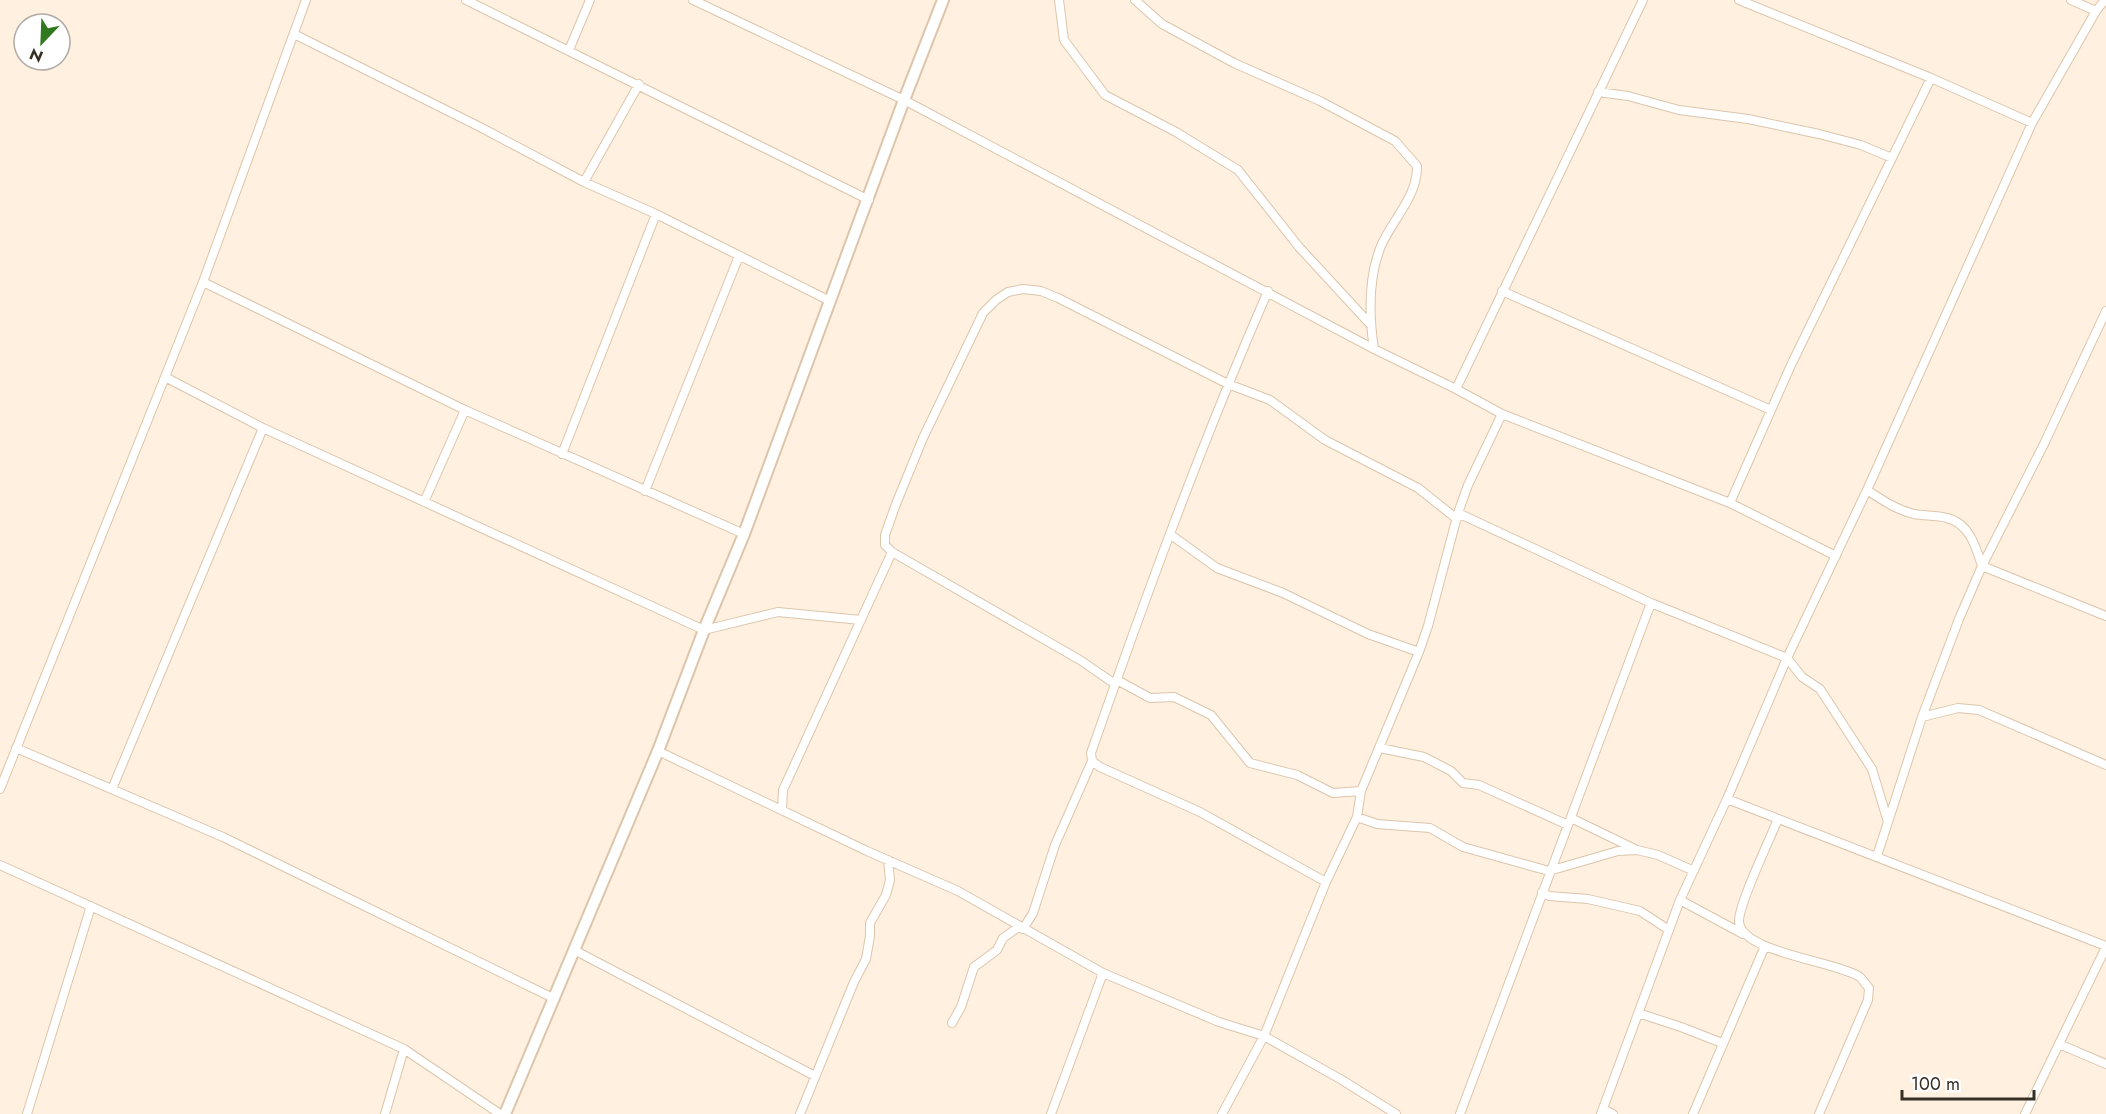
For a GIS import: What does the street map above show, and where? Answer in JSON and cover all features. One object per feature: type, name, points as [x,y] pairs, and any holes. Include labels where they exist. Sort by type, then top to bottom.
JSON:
[{"type":"street","points":[[0,789],[203,282],[306,0]]},
{"type":"street","points":[[466,0],[869,200]]},
{"type":"street","points":[[569,50],[590,0]]},
{"type":"street","points":[[693,0],[904,100],[1374,349],[1456,388],[1502,414],[1730,503],[1836,556]]},
{"type":"street","points":[[505,1114],[658,751],[704,630],[744,534],[943,0]]},
{"type":"street","points":[[1059,0],[1064,40],[1105,95],[1176,132],[1238,170],[1299,247],[1371,324]]},
{"type":"street","points":[[1135,0],[1162,24],[1234,63],[1320,101],[1395,141],[1418,166],[1415,187],[1380,247],[1373,274],[1371,324],[1374,349]]},
{"type":"street","points":[[1456,388],[1643,0]]},
{"type":"street","points":[[1739,0],[1931,78],[2032,123]]},
{"type":"street","points":[[2071,0],[2096,10]]},
{"type":"street","points":[[1613,1114],[1602,1112],[1680,900],[1727,800],[1787,658],[1867,490],[2032,123],[2096,10],[2105,0]]},
{"type":"street","points":[[294,34],[584,182],[656,214],[830,301]]},
{"type":"street","points":[[1730,503],[1791,365],[1931,78]]},
{"type":"street","points":[[584,182],[639,84]]},
{"type":"street","points":[[1598,92],[1629,96],[1679,110],[1748,119],[1819,134],[1861,145],[1892,158]]},
{"type":"street","points":[[562,454],[656,214]]},
{"type":"street","points":[[645,491],[739,256]]},
{"type":"street","points":[[203,282],[465,410],[744,534]]},
{"type":"street","points":[[1361,791],[1333,793],[1297,775],[1250,763],[1211,715],[1174,697],[1150,698],[1116,682],[892,552],[885,545],[885,535],[923,438],[983,313],[996,300],[1008,292],[1023,289],[1041,291],[1058,298],[1227,384],[1270,400],[1325,440],[1418,488],[1457,516],[1651,603],[1787,658],[1802,677],[1820,688],[1872,769],[1888,824]]},
{"type":"street","points":[[952,1023],[962,1007],[974,967],[997,950],[1003,938],[1022,927],[1033,913],[1055,845],[1092,761],[1091,753],[1116,682],[1227,384],[1268,291]]},
{"type":"street","points":[[1502,291],[1771,410]]},
{"type":"street","points":[[1877,856],[1938,671],[1982,566],[2102,327],[2106,311]]},
{"type":"street","points":[[165,377],[263,428],[704,630],[778,612],[861,620]]},
{"type":"street","points":[[424,502],[465,410]]},
{"type":"street","points":[[1222,1114],[1264,1036],[1326,882],[1357,817],[1361,791],[1419,652],[1457,516],[1468,485],[1502,414]]},
{"type":"street","points":[[112,789],[263,428]]},
{"type":"street","points":[[1867,490],[1899,509],[1915,514],[1949,518],[1958,523],[1965,528],[1972,539],[1982,566],[2106,616]]},
{"type":"street","points":[[1171,535],[1217,568],[1283,593],[1368,634],[1419,652]]},
{"type":"street","points":[[782,810],[783,790],[892,552]]},
{"type":"street","points":[[1460,1114],[1651,603]]},
{"type":"street","points":[[1922,717],[1958,708],[1979,710],[2106,765]]},
{"type":"street","points":[[16,748],[223,837],[553,998]]},
{"type":"street","points":[[1380,748],[1424,757],[1451,771],[1463,783],[1479,785],[1694,871]]},
{"type":"street","points":[[658,751],[958,891],[1103,973],[1199,1014],[1264,1036],[1342,1080],[1396,1114]]},
{"type":"street","points":[[1092,761],[1100,767],[1200,812],[1326,882]]},
{"type":"street","points":[[1727,800],[1877,856],[2106,947],[2025,1114]]},
{"type":"street","points":[[1357,817],[1377,824],[1430,828],[1463,848],[1549,871],[1618,851],[1637,850]]},
{"type":"street","points":[[1743,933],[1739,921],[1742,905],[1778,819]]},
{"type":"street","points":[[800,1114],[854,982],[866,959],[870,923],[886,895],[890,880],[888,860]]},
{"type":"street","points":[[0,865],[404,1049],[500,1114]]},
{"type":"street","points":[[1542,892],[1549,896],[1588,899],[1640,911],[1669,930]]},
{"type":"street","points":[[1680,900],[1743,933],[1756,943],[1840,969],[1861,978],[1869,988],[1868,1000],[1819,1114]]},
{"type":"street","points":[[27,1114],[91,906]]},
{"type":"street","points":[[1693,1114],[1765,946]]},
{"type":"street","points":[[573,950],[815,1076]]},
{"type":"street","points":[[1051,1114],[1103,973]]},
{"type":"street","points":[[1638,1013],[1722,1043]]},
{"type":"street","points":[[2059,1044],[2106,1064]]},
{"type":"street","points":[[385,1114],[404,1049]]}]
